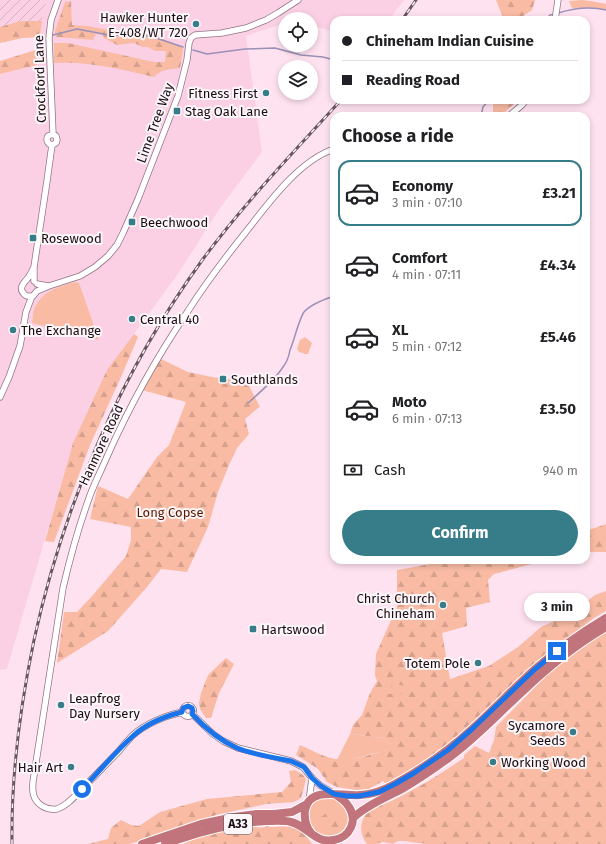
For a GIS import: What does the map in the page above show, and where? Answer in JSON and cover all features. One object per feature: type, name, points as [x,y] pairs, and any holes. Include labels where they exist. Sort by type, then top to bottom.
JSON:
[{"type":"highway","name":"A33","points":[[142,844],[201,824],[234,817],[292,812],[320,794],[359,796],[379,792],[414,773],[463,737],[534,670],[557,651],[606,618]]},
{"type":"highway","name":"A33","points":[[165,844],[217,828],[247,822],[281,820],[301,826],[318,839],[337,841],[349,832],[353,818],[364,808],[412,783],[450,757],[482,730],[550,666],[606,627]]},
{"type":"highway","points":[[334,794],[345,801],[352,812],[353,818]]},
{"type":"highway","points":[[308,803],[305,813],[305,820],[311,833]]},
{"type":"street","name":"Crockford Lane","points":[[36,282],[34,267],[52,145],[56,143],[57,140],[56,136],[52,134],[49,35],[51,20],[58,0]]},
{"type":"street","name":"Lime Tree Way","points":[[37,292],[49,286],[76,278],[95,267],[108,256],[117,245],[138,199],[178,96],[185,69],[189,41],[191,38],[195,35],[222,33],[246,28],[266,20],[298,0]]},
{"type":"street","points":[[556,16],[558,0]]},
{"type":"street","points":[[514,112],[523,104]]},
{"type":"street","name":"Hanmore Road","points":[[182,712],[170,714],[152,722],[134,735],[76,795],[64,805],[49,810],[39,804],[34,797],[32,790],[63,588],[92,492],[112,446],[137,394],[188,311],[232,250],[276,194],[303,167],[312,160],[330,151]]},
{"type":"street","name":"Crockford Lane","points":[[26,280],[34,267]]},
{"type":"street","points":[[0,397],[20,346],[26,312],[32,296],[38,289],[36,282],[29,280],[26,280],[22,286],[22,291],[25,295],[26,312]]},
{"type":"street","name":"Lime Tree Way","points":[[36,282],[49,286]]},
{"type":"street","points":[[25,295],[32,296]]},
{"type":"street","points":[[192,714],[190,716],[184,715],[182,712],[184,707],[189,706],[193,709],[192,714],[213,734],[223,741],[238,748],[295,763],[304,767],[312,778],[334,794]]},
{"type":"street","points":[[308,803],[312,778]]},
{"type":"street","points":[[311,833],[316,844]]},
{"type":"shaded area","points":[[0,0],[45,0],[46,5],[43,11],[42,21],[20,21],[0,27]]},
{"type":"shaded area","points":[[45,0],[404,0],[392,16],[330,16],[330,31],[318,27],[318,12],[278,12],[278,25],[246,36],[262,152],[218,211],[178,274],[108,369],[73,443],[7,669],[0,670],[0,74],[37,65],[43,11],[46,5]]},
{"type":"green space","points":[[496,0],[535,0],[532,10],[523,16],[502,16]]},
{"type":"green space","points":[[582,0],[606,4],[606,10],[595,8],[572,8],[569,1]]},
{"type":"green space","points":[[71,1],[72,25],[155,35],[183,48],[180,68],[162,71],[154,77],[92,64],[54,63],[54,43],[68,43],[154,62],[165,62],[166,51],[155,51],[148,47],[143,47],[134,43],[117,45],[104,38],[103,35],[96,34],[93,40],[56,37],[55,31],[65,2]]},
{"type":"green space","points":[[20,21],[42,21],[40,37],[23,38],[0,43],[0,27]]},
{"type":"green space","points":[[39,49],[37,65],[0,74],[0,61]]},
{"type":"green space","points":[[514,104],[505,112],[493,112],[493,105]]},
{"type":"green space","points":[[75,282],[79,283],[99,340],[32,323],[34,309],[47,293]]},
{"type":"green space","points":[[134,334],[138,337],[90,445],[54,542],[45,541],[73,443],[107,370]]},
{"type":"green space","points":[[305,337],[312,343],[308,354],[299,352],[297,349],[300,340]]},
{"type":"green space","name":"Long Copse","points":[[161,359],[188,372],[235,380],[249,386],[260,407],[245,419],[249,434],[237,448],[229,465],[218,492],[208,527],[187,572],[161,569],[108,631],[57,663],[64,612],[77,612],[93,595],[126,556],[131,540],[131,527],[90,519],[98,486],[128,499],[157,457],[169,445],[186,402],[142,390]]},
{"type":"green space","points":[[606,524],[606,552],[590,552],[590,530]]},
{"type":"green space","points":[[431,564],[532,564],[494,574],[488,580],[490,602],[466,608],[467,626],[442,633],[450,679],[489,666],[518,647],[541,627],[574,612],[595,595],[606,591],[606,611],[594,618],[551,650],[469,730],[430,759],[387,785],[383,781],[369,789],[356,790],[337,787],[327,782],[318,769],[296,755],[300,745],[327,757],[345,760],[359,758],[386,750],[390,743],[383,738],[350,734],[353,725],[362,715],[370,693],[377,681],[375,675],[376,654],[397,607],[397,570]]},
{"type":"green space","points":[[606,631],[606,844],[427,844],[398,841],[393,844],[383,842],[367,844],[362,835],[361,827],[362,822],[369,810],[394,800],[430,780],[464,758],[464,755],[475,746],[489,753],[494,740],[496,727],[552,670]]},
{"type":"green space","points":[[226,658],[234,664],[219,693],[211,718],[206,718],[200,709],[199,703],[201,693],[208,675]]},
{"type":"green space","points":[[393,683],[411,688],[410,692],[405,694],[387,694]]},
{"type":"green space","points":[[350,734],[383,738],[390,743],[387,750],[350,760],[337,760]]},
{"type":"green space","points":[[295,770],[306,779],[301,798],[294,802],[266,804],[216,815],[130,844],[88,844],[108,839],[111,828],[121,820],[131,825],[139,826],[160,812],[207,799],[282,792],[291,782],[289,771]]},
{"type":"green space","points":[[328,797],[342,803],[348,817],[342,831],[328,837],[314,831],[308,817],[314,803]]},
{"type":"green space","points":[[330,811],[337,812],[341,816],[342,823],[338,829],[331,831],[325,830],[320,826],[321,817]]},
{"type":"green space","points":[[253,826],[260,828],[267,826],[283,826],[294,828],[303,833],[312,844],[183,844],[217,832]]},
{"type":"waterway","points":[[558,13],[582,8],[606,10]]},
{"type":"waterway","points":[[549,16],[555,14]]},
{"type":"waterway","points":[[53,35],[77,29],[109,35],[150,36],[183,47]]},
{"type":"waterway","points":[[193,50],[207,54],[245,49],[275,48],[301,55],[330,59]]},
{"type":"waterway","points":[[482,112],[486,104]]},
{"type":"waterway","points":[[248,403],[271,382],[286,363],[298,325],[304,312],[314,305],[330,298]]},
{"type":"railway","points":[[405,16],[416,0]]},
{"type":"railway","points":[[330,112],[337,104]]},
{"type":"railway","points":[[12,844],[13,792],[17,741],[34,640],[62,539],[79,489],[99,440],[121,393],[146,347],[173,302],[203,259],[253,197],[330,112]]},
{"type":"place","name":"Hawker Hunter E-408/WT 720","points":[[196,24]]},
{"type":"place","name":"Fitness First","points":[[266,93]]},
{"type":"place","name":"Stag Oak Lane","points":[[177,111]]},
{"type":"place","name":"Beechwood","points":[[132,222]]},
{"type":"place","name":"Rosewood","points":[[33,238]]},
{"type":"place","name":"Central 40","points":[[132,319]]},
{"type":"place","name":"The Exchange","points":[[13,330]]},
{"type":"place","name":"Southlands","points":[[223,379]]},
{"type":"place","name":"Christ Church Chineham","points":[[443,605]]},
{"type":"place","name":"Hartswood","points":[[253,629]]},
{"type":"place","name":"Totem Pole","points":[[478,663]]},
{"type":"place","name":"Leapfrog Day Nursery","points":[[61,705]]},
{"type":"place","name":"Sycamore Seeds","points":[[573,732]]},
{"type":"place","name":"Working Wood","points":[[493,762]]},
{"type":"place","name":"Hair Art","points":[[71,767]]},
{"type":"route","points":[[82,789],[134,735],[152,722],[170,714],[182,712],[183,708],[189,706],[192,708],[192,714],[213,734],[223,741],[238,748],[291,761],[300,765],[304,767],[312,778],[321,786],[334,794],[359,796],[379,792],[414,773],[448,750],[534,670],[557,651]]}]
